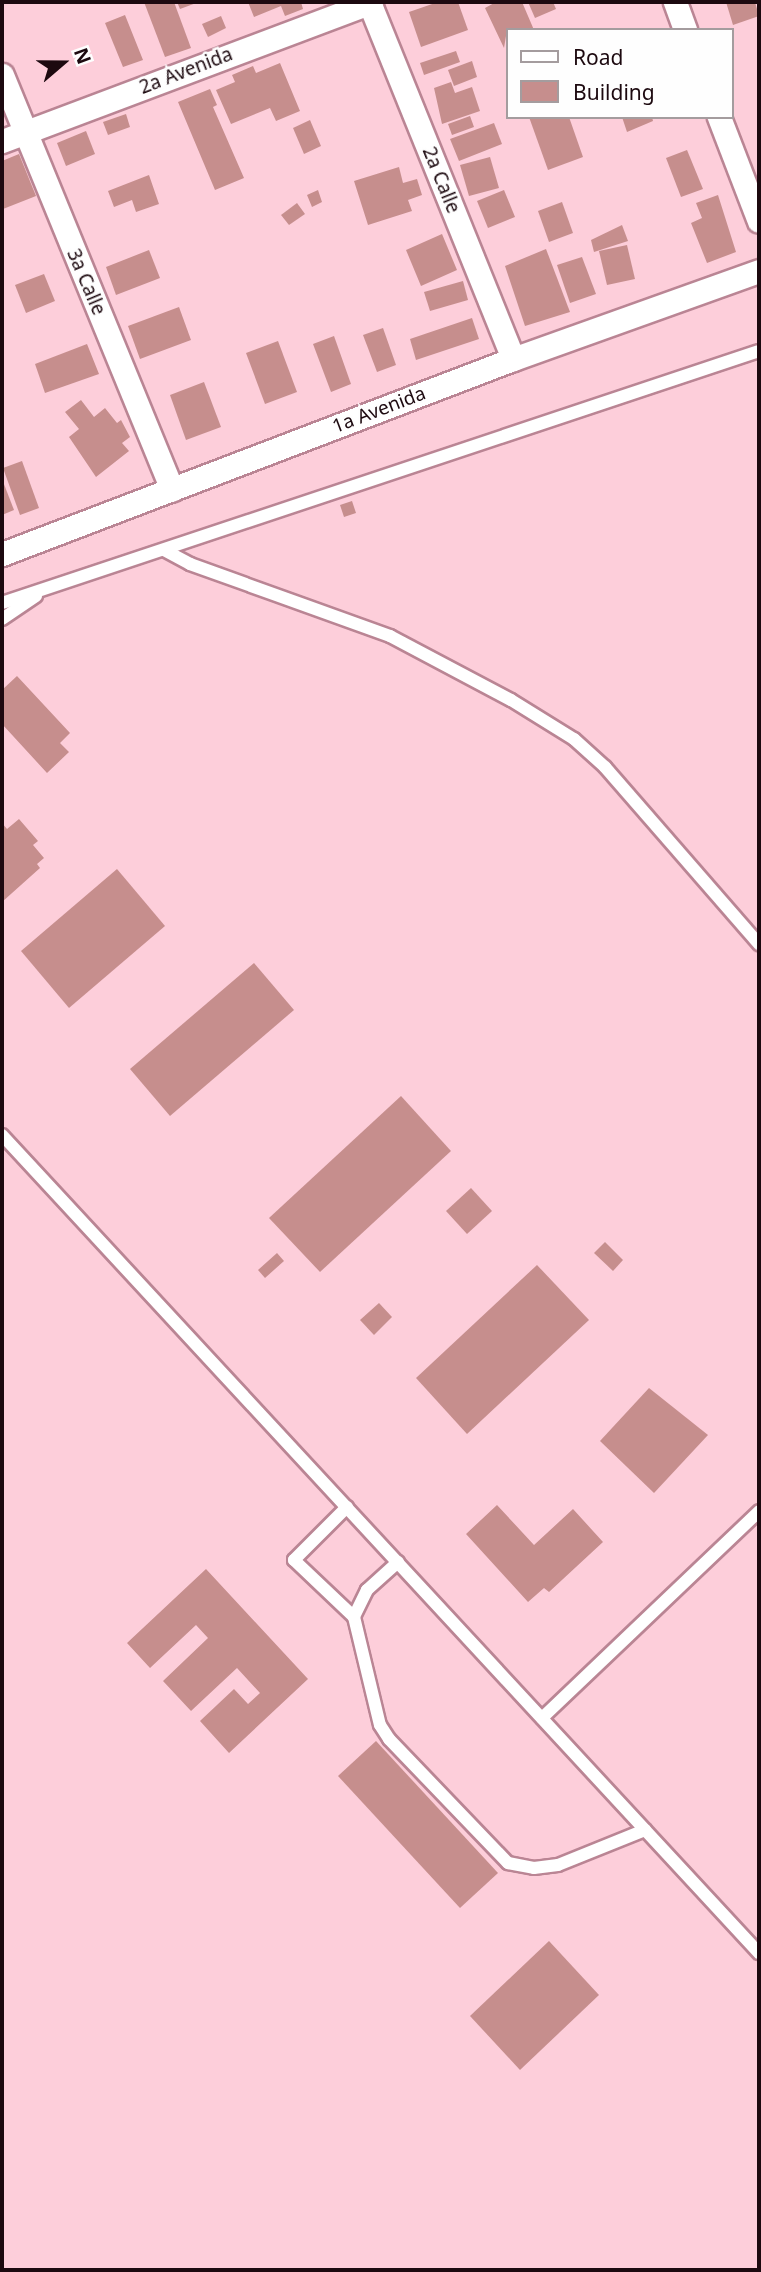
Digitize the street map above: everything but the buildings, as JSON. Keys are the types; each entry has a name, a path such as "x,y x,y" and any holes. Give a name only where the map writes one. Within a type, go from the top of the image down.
{"street":[{"name":"2a Avenida","path":"2,141 370,2"},
{"name":"2a Calle","path":"370,2 513,359"},
{"path":"675,2 684,28"},
{"name":"3a Calle","path":"2,75 172,489"},
{"path":"720,119 759,221"},
{"name":"1a Avenida","path":"2,554 513,359 759,271"}],"lane":[{"path":"2,603 759,351"},
{"path":"164,550 190,564 390,636 511,700 574,739 605,767 759,944"},
{"path":"2,619 54,584"},
{"path":"2,1135 759,1952"},
{"path":"347,1507 295,1559 354,1617 380,1725 389,1740 508,1863 534,1868 558,1865 645,1830"},
{"path":"542,1718 759,1511"},
{"path":"354,1617 367,1590 398,1562"}]}
